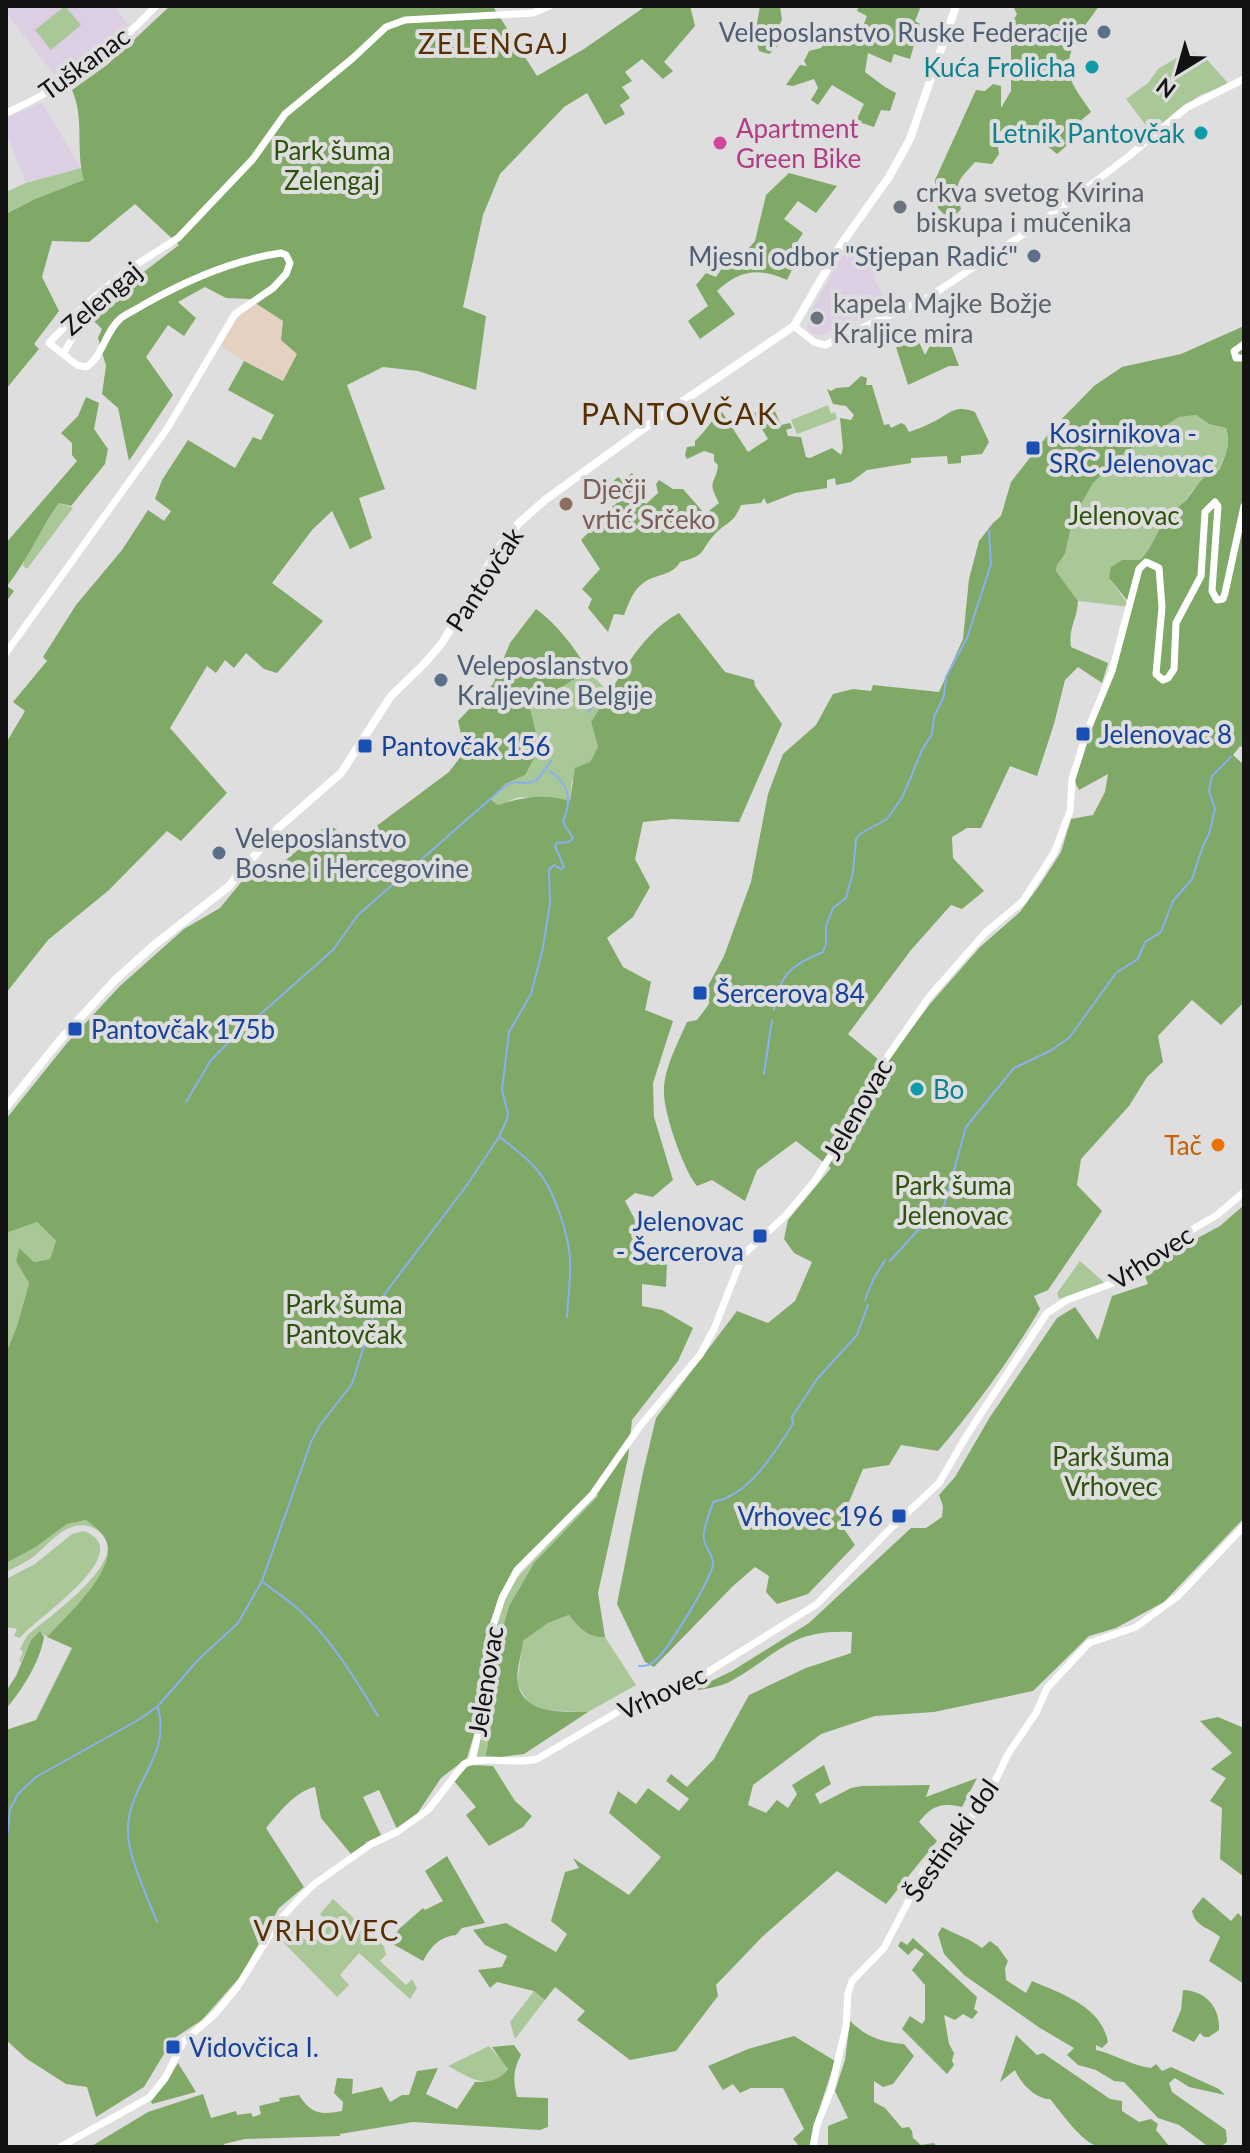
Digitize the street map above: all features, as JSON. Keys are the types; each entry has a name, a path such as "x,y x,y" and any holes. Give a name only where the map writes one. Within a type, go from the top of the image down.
{"main road":[{"name":"Pantovčak","path":"6,1107 60,1040 115,980 228,887 277,829 341,773 391,696 442,643 500,546 519,523 545,500 661,416 794,326 842,243 889,177 910,139 956,6"}],"street":[{"name":"Tuškanac","path":"6,113 52,91 69,79 156,6"},
{"name":"Zelengaj","path":"6,653 167,429 235,314 273,288 286,274 289,258 281,253 263,256 177,286 122,316 89,366 77,365 49,343 128,270 178,238 253,159 285,114 386,27 405,20 533,13 550,6"},
{"path":"794,326 814,342 825,345 929,297 1032,228 1129,156 1186,108 1244,79"},
{"path":"63,354 97,296"},
{"path":"1244,344 1234,351 1236,358 1244,358"},
{"name":"Jelenovac","path":"472,1761 481,1721 489,1638 495,1615 517,1570 592,1495 640,1426 700,1355 714,1329 743,1255 785,1216 814,1182 854,1119 881,1066 929,997 985,933 1012,913 1034,886 1064,831 1070,811 1072,779 1112,671 1121,627 1139,569 1146,562 1159,568 1162,582 1156,674 1163,680 1174,669 1176,623 1201,576 1205,512 1210,504 1215,502 1218,506 1212,591 1217,600 1223,599 1225,593 1244,506"},
{"name":"Vrhovec","path":"472,1761 520,1762 537,1759 645,1696 703,1675 817,1604 939,1483 1047,1313 1067,1300 1113,1283 1157,1250 1217,1215 1244,1192"},
{"name":"Šestinski dol","path":"813,2147 817,2125 831,2090 846,2026 852,1981 884,1948 924,1871 987,1798 1008,1754 1036,1713 1047,1688 1089,1643 1136,1627 1182,1593 1244,1526"},
{"path":"60,2147 150,2097 170,2069 184,2041 215,2014 238,1986 278,1922 295,1903 313,1885 371,1844 417,1819 439,1798 457,1770 472,1761"}],"shaded area":[{"path":"9,6 114,6 129,25 58,80 6,13"},
{"path":"42,103 81,168 26,183 6,132 6,118"},
{"path":"848,245 881,263 874,279 890,306 822,335 813,334 807,327 808,317"},
{"path":"256,304 283,321 297,354 284,381 220,345 240,315"}],"green space":[{"path":"65,6 81,25 51,50 35,30"},
{"name":"Park šuma Zelengaj","path":"170,6 500,6 494,8 537,76 584,49 646,6 690,6 695,26 664,62 673,71 663,79 642,59 625,72 632,81 622,87 630,98 620,105 625,114 605,125 587,93 564,107 500,174 483,215 463,307 486,316 476,390 418,371 383,367 347,385 385,489 359,498 372,538 350,549 332,511 312,530 272,583 323,621 277,673 264,669 246,653 234,668 225,660 216,673 207,666 170,728 227,793 181,841 167,831 109,890 48,940 6,993 6,743 25,711 13,702 47,661 43,657 76,605 122,550 148,510 164,521 171,511 155,499 162,480 188,440 235,468 253,437 261,440 274,415 228,390 244,361 283,381 297,354 281,340 283,321 249,299 226,298 205,287 178,302 196,318 184,336 168,325 146,357 173,395 129,461 118,408 102,394 106,366 98,338 102,329 93,320 116,293 179,245 135,204 89,242 52,241 42,277 59,311 34,344 39,349 6,389 6,214 84,180 78,112 72,90 107,65"},
{"path":"760,6 780,6 782,20 773,37 779,45 769,54 759,51 755,35"},
{"path":"859,6 921,6 915,21 920,24 910,59 894,54 891,63 868,53 865,72 896,93 890,111 881,110 874,127 856,121 864,104 832,85 818,105 811,100 818,88 814,79 793,86 786,85 800,65 807,66 804,61 809,51 821,48 832,33 857,42 867,16 857,11"},
{"path":"1013,6 1099,6 1072,48 1069,67 1074,86 1091,112 1071,129 1073,140 1057,154 1041,141 1006,127 996,135 999,154 992,164 975,162 961,179 958,193 961,209 950,221 938,208 935,180 976,90 985,91 993,84 1001,86 1001,108 1011,91 1011,46 1001,41 1017,14"},
{"path":"1188,51 1203,55 1227,82 1226,86 1200,95 1151,132 1126,99 1148,83 1158,69"},
{"path":"81,168 85,180 6,214 6,192 26,183"},
{"path":"789,173 837,186 816,213 798,201 784,219 803,233 790,253 797,259 787,280 758,272 741,275 725,284 717,291 735,314 700,339 688,321 708,306 696,285 706,273 716,277 725,264 720,261 723,255 742,256 755,241 766,195"},
{"name":"Park šuma Jelenovac","path":"1244,326 1244,748 1240,746 1233,755 1244,765 1244,1002 1221,1025 1192,1000 1158,1036 1163,1062 1147,1077 1129,1106 1081,1159 1077,1185 1102,1211 1048,1290 1034,1296 1040,1309 1029,1328 938,1451 901,1445 889,1465 863,1469 840,1523 855,1545 808,1594 777,1604 766,1592 769,1576 755,1567 654,1667 645,1662 617,1604 656,1418 737,1311 768,1323 795,1301 812,1262 794,1253 784,1239 788,1220 831,1168 796,1141 757,1170 745,1201 712,1180 697,1186 681,1156 665,1102 664,1084 672,1057 687,1022 697,1020 709,1004 708,986 724,956 751,882 768,794 783,754 816,725 833,694 853,689 871,691 873,685 939,692 963,639 969,579 979,541 1001,516 1011,482 1054,427 1094,386 1122,367 1181,354","holes":["1196,415 1209,424 1226,428 1227,449 1219,470 1203,478 1168,517 1140,560 1122,560 1111,567 1109,578 1131,605 1074,780 1079,790 1108,774 1105,792 1093,815 1071,819 1061,852 1020,912 980,947 930,1004 885,1065 848,1034 911,950 951,905 962,909 984,891 953,858 952,837 967,828 981,828 1010,766 1037,776 1065,680 1078,667 1102,683 1108,663 1071,647 1078,601 1056,571 1065,554 1073,518 1093,483 1123,454 1179,417"]},
{"path":"917,338 925,355 932,342 951,345 959,366 949,366 908,385 896,347"},
{"path":"861,376 867,378 866,385 872,385 884,425 889,424 891,428 901,423 909,432 962,409 975,412 989,442 982,454 961,456 961,463 948,464 947,456 911,458 911,463 867,470 851,482 836,485 835,478 827,480 827,488 795,493 767,504 764,498 761,503 741,505 733,519 715,534 699,555 642,584 632,596 624,615 614,614 608,632 588,608 592,599 582,589 600,569 581,540 589,532 583,522 588,518 599,533 604,530 600,511 609,514 610,508 616,504 615,489 611,483 618,477 622,480 632,473 631,490 636,491 646,504 658,493 656,484 659,480 673,489 683,489 705,514 719,503 712,486 718,465 714,454 704,451 687,459 685,455 687,447 695,446 695,441 718,415 722,412 748,452 768,439 752,412 762,413 765,421 770,421 769,407 774,409 781,425 790,423 792,428 786,430 788,436 801,437 806,457 832,448 841,455 840,418 851,420 854,415 846,406 833,404 827,389 849,387"},
{"path":"86,397 99,403 94,429 108,449 105,464 71,506 59,503 7,586 14,591 6,602 6,543 77,461 72,455 72,443 61,433 78,416"},
{"path":"828,405 837,419 797,434 791,420"},
{"name":"Jelenovac","path":"1196,415 1209,424 1226,428 1227,449 1218,470 1203,478 1168,517 1140,560 1122,560 1109,578 1130,607 1078,601 1056,571 1065,554 1073,518 1093,483 1123,454 1179,417"},
{"path":"59,503 73,508 27,569 23,566 25,556"},
{"name":"Park šuma Pantovčak","path":"536,609 565,637 588,670 530,708 537,753 525,775 505,784 490,799 498,805 534,797 570,801 575,768 590,762 598,747 591,722 640,647 651,634 679,613 725,672 754,680 782,724 739,822 672,819 643,822 635,859 650,887 633,917 607,938 623,967 651,982 645,1010 673,1021 653,1083 654,1117 673,1180 653,1197 635,1193 625,1201 647,1242 667,1262 666,1287 642,1284 642,1306 662,1310 693,1328 678,1361 632,1420 628,1458 598,1593 605,1637 589,1634 569,1615 548,1623 523,1641 517,1680 522,1695 537,1707 547,1710 588,1712 524,1754 485,1759 493,1716 497,1649 509,1606 534,1563 598,1496 597,1493 515,1570 492,1619 484,1645 479,1718 467,1758 441,1778 415,1817 397,1829 379,1790 363,1797 381,1835 368,1843 366,1841 351,1854 321,1818 315,1787 300,1793 288,1803 266,1828 304,1887 279,1908 240,1977 202,2020 173,2039 144,2087 96,2117 87,2087 66,2084 27,2059 6,2040 6,1730 36,1720 72,1648 47,1637 97,1580 108,1555 104,1536 86,1520 67,1524 36,1547 6,1563 6,1353 29,1283 16,1261 19,1248 34,1262 50,1259 56,1241 37,1222 6,1233 6,1119 67,1043 120,986 184,929 220,908 252,869 265,878 328,824 351,845 449,772 465,751 458,721 493,684 510,643"},
{"path":"588,670 610,694 591,722 598,747 590,762 572,781 570,801 520,797 498,805 490,799 505,784 525,775 536,733 530,708"},
{"name":"Park šuma Vrhovec","path":"1244,1205 1244,1518 1164,1602 1116,1628 1089,1636 1033,1691 934,1712 875,1716 821,1734 753,1785 748,1805 766,1813 777,1800 788,1808 797,1794 792,1785 824,1765 831,1784 815,1794 820,1804 851,1788 862,1786 930,1785 926,1797 977,1778 962,1807 938,1807 919,1822 937,1841 886,1904 837,1871 762,1937 716,1985 718,1996 676,2051 630,2060 577,2020 585,2011 555,1987 545,2000 534,1991 497,1982 490,1988 478,1970 502,1967 507,1956 485,1945 473,1930 506,1923 556,1952 567,1934 551,1921 565,1872 579,1868 573,1858 629,1895 661,1857 609,1813 618,1791 636,1804 648,1788 679,1811 689,1799 666,1781 671,1774 687,1787 714,1759 749,1695 806,1668 851,1653 852,1632 814,1634 799,1639 728,1682 691,1691 732,1671 809,1623 911,1528 926,1528 942,1517 943,1506 939,1495 955,1477 990,1417 1057,1318 1075,1307 1098,1340 1112,1296 1148,1284 1142,1268 1220,1226"},
{"path":"37,1222 56,1241 50,1259 34,1262 19,1249 16,1261 29,1282 6,1353 6,1233"},
{"path":"1080,1261 1106,1284 1059,1299 1057,1293"},
{"path":"597,1493 598,1496 534,1563 509,1606 497,1649 493,1716 485,1759 476,1756 486,1711 486,1672 495,1623 513,1582"},
{"path":"86,1520 105,1538 91,1527 82,1525 67,1529 30,1559 6,1572 6,1563 36,1547 67,1524"},
{"path":"84,1531 98,1541 100,1554 92,1569 20,1638 14,1636 17,1629 6,1627 6,1579 35,1564 72,1534"},
{"path":"105,1538 108,1555 97,1581 47,1637 40,1632 31,1640 19,1661 23,1652 20,1649 27,1636 69,1601 100,1568 107,1552"},
{"path":"570,1615 589,1634 605,1637 636,1685 588,1712 541,1710 529,1704 517,1684 523,1641 548,1623"},
{"path":"40,1631 44,1637 34,1666 6,1709 6,1691 31,1640"},
{"path":"1218,1717 1244,1728 1243,1876 1220,1859 1222,1808 1210,1801 1226,1778 1211,1769 1232,1753 1200,1721"},
{"path":"469,1765 493,1766 515,1801 532,1816 523,1827 489,1846 466,1815 476,1807 454,1781"},
{"path":"447,1856 485,1923 462,1928 456,1935 440,1940 423,1961 391,1943 399,1929 423,1908 425,1910 443,1901 425,1871"},
{"path":"1203,1897 1231,1921 1238,1913 1244,1919 1244,1984 1209,1961 1220,1937 1199,1924 1194,1916 1192,1911"},
{"path":"333,1899 384,1946 386,1955 380,1961 406,1985 412,1979 417,1988 410,1999 359,1953 340,1975 349,1985 337,1997 283,1942 291,1932 287,1922 311,1945 330,1924 320,1914"},
{"path":"942,1927 982,1948 990,1941 998,1947 1008,1961 1006,1980 1026,1993 1032,1981 1089,2010 1104,2030 1108,2042 1102,2048 1096,2045 1096,2050 1144,2067 1151,2068 1156,2064 1162,2071 1171,2067 1219,2089 1225,2095 1189,2087 1175,2078 1169,2083 1172,2092 1226,2130 1227,2142 1220,2147 1209,2147 1179,2125 1158,2118 1124,2082 1114,2081 1096,2070 1078,2065 1067,2055 1074,2048 964,1975 944,1954 938,1934"},
{"path":"913,1938 977,1997 974,2009 978,2012 972,2019 963,2014 955,2020 944,2015 949,2044 954,2053 954,2065 947,2074 902,2029 910,2016 922,2024 925,2020 925,1985 912,1970 924,1954 915,1948 908,1955 898,1946 901,1941 907,1945"},
{"path":"1183,1990 1198,1993 1210,2002 1217,2014 1219,2030 1209,2037 1200,2033 1194,2042 1172,2031 1181,2010"},
{"path":"534,1991 545,2000 515,2039 510,2022"},
{"path":"850,2021 874,2038 904,2044 914,2056 893,2084 883,2087 874,2081 874,2102 885,2108 902,2128 909,2127 913,2138 921,2145 934,2143 937,2147 828,2147 828,2126 848,2118 835,2091 845,2060"},
{"path":"1016,2035 1037,2055 1043,2053 1110,2099 1122,2101 1122,2111 1139,2122 1151,2119 1158,2124 1156,2130 1170,2147 1099,2147 1079,2133 1050,2099 1029,2089 1015,2070 1000,2082"},
{"path":"794,2036 835,2061 814,2125 811,2147 800,2147 793,2139 804,2129 783,2088 751,2088 740,2093 733,2084 723,2090 708,2066 748,2049"},
{"path":"514,2045 521,2055 514,2075 517,2097 548,2098 548,2127 540,2130 413,2122 340,2136 245,2139 224,2144 225,2147 90,2147 148,2112 203,2094 211,2118 236,2111 237,2115 251,2113 253,2117 261,2114 259,2106 280,2101 279,2098 299,2095 317,2112 342,2111 343,2102 334,2093 337,2078 353,2079 352,2094 382,2087 390,2102 402,2095 409,2095 417,2071 438,2068 426,2094 457,2109 475,2082 493,2080 508,2069 492,2047"},
{"path":"489,2046 508,2067 496,2080 481,2081 448,2066"},
{"path":"178,2063 196,2092 152,2104 151,2100"}],"waterway":[{"path":"774,1010 779,988 788,973 823,952 826,926 833,908 846,898 853,872 856,839 887,819 903,796 932,734 934,717 944,696 946,677 967,638 991,564 989,531"},
{"name":"Jelenovac","path":"588,712 598,700"},
{"path":"890,1261 918,1230 942,1213 966,1127 1014,1068 1069,1038 1116,973 1138,959 1145,942 1161,932 1173,901 1192,879 1209,834 1215,809 1209,791 1212,776 1231,757"},
{"path":"186,1102 211,1060 333,950 358,915 505,786 535,781 551,761"},
{"path":"6,1847 10,1809 18,1794 36,1777 158,1706 198,1660 238,1623 262,1581 311,1442 320,1425 352,1384 374,1314 386,1292 467,1185 499,1137 508,1114 502,1090 509,1032 531,994 543,948 550,903 549,870 554,865 561,869 564,867 555,846 573,838 563,822 568,807 565,787 550,771"},
{"path":"764,1074 772,1020"},
{"path":"500,1137 538,1171 560,1213 570,1260 567,1317"},
{"path":"865,1300 885,1260"},
{"path":"639,1666 651,1664 662,1653 706,1583 713,1563 704,1535 713,1502 738,1491 769,1460 817,1379 857,1335 868,1305"},
{"path":"263,1582 298,1609 321,1633 378,1716"},
{"path":"157,1922 130,1849 128,1826 136,1795 159,1740 161,1725 158,1708"}],"place":[{"name":"Veleposlanstvo Ruske Federacije","path":"1104,32"},
{"name":"Kuća Frolicha","path":"1092,67"},
{"name":"Letnik Pantovčak","path":"1201,133"},
{"name":"Apartment Green Bike","path":"720,143"},
{"name":"crkva svetog Kvirina biskupa i mučenika","path":"900,207"},
{"name":"Mjesni odbor \"Stjepan Radić\"","path":"1034,256"},
{"name":"kapela Majke Božje Kraljice mira","path":"817,318"},
{"name":"Kosirnikova - SRC Jelenovac","path":"1033,448"},
{"name":"Dječji vrtić Srčeko","path":"566,504"},
{"name":"Veleposlanstvo Kraljevine Belgije","path":"441,680"},
{"name":"Jelenovac 8","path":"1083,734"},
{"name":"Pantovčak 156","path":"365,746"},
{"name":"Veleposlanstvo Bosne i Hercegovine","path":"219,853"},
{"name":"Šercerova 84","path":"700,993"},
{"name":"Pantovčak 175b","path":"75,1029"},
{"name":"Bo","path":"917,1089"},
{"name":"Tač","path":"1218,1145"},
{"name":"Jelenovac - Šercerova","path":"760,1236"},
{"name":"Vrhovec 196","path":"899,1516"},
{"name":"Vidovčica I.","path":"173,2047"}],"district":[{"name":"ZELENGAJ","path":"494,43"},
{"name":"PANTOVČAK","path":"680,413"},
{"name":"VRHOVEC","path":"327,1930"}]}
